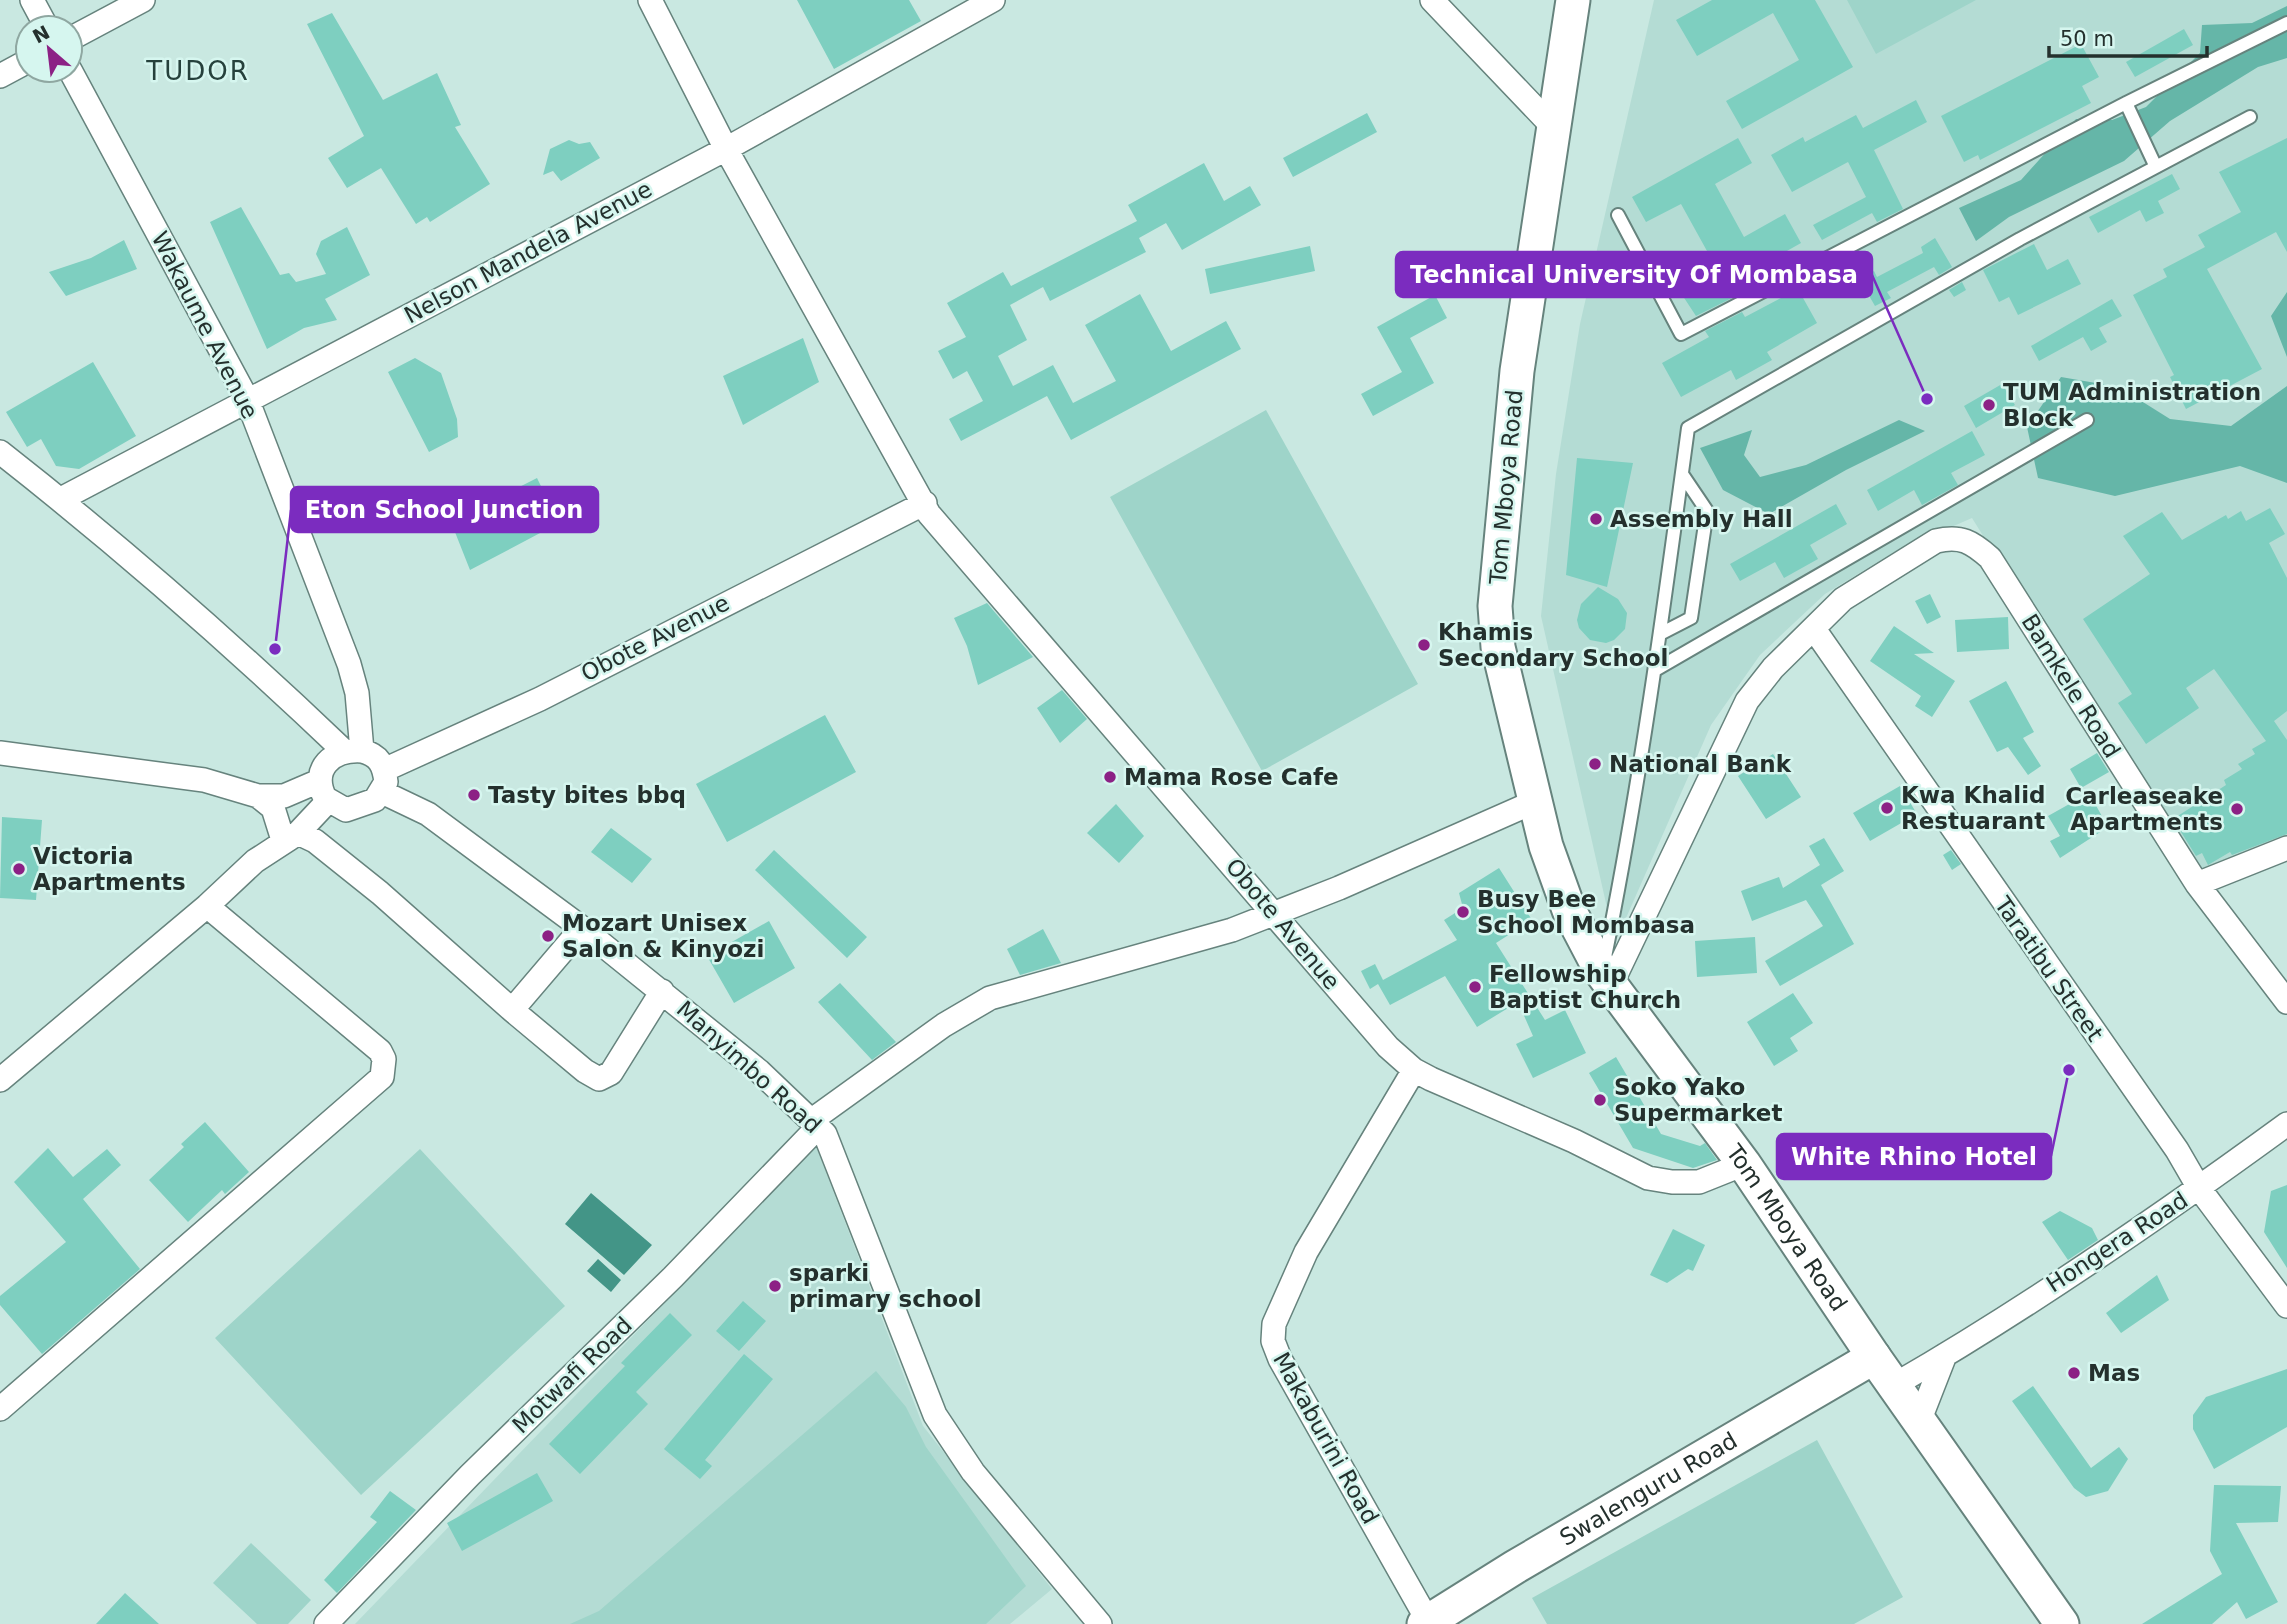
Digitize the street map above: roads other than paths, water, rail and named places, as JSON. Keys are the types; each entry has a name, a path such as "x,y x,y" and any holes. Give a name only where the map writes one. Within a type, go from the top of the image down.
{"main road":[{"name":"Tom Mboya Road","path":"1573,0 1517,370 1495,606 1498,647 1534,802 1569,911 1606,979 1744,1164 1874,1357 1896,1384 2058,1619"},
{"name":"Swalenguru Road","path":"1426,1622 1827,1382 1874,1357"}],"street":[{"path":"84,32 143,0"},
{"name":"Obote Avenue","path":"650,0 726,149 929,514 1388,1047 1414,1070 1648,1178 1672,1182 1699,1182 1744,1164"},
{"name":"Nelson Mandela Avenue","path":"61,499 726,149 993,0"},
{"path":"1433,0 1554,128"},
{"name":"Wakaume Avenue","path":"78,84 247,399 349,664 357,693 353,751"},
{"path":"0,452 61,499 353,751"},
{"name":"Obote Avenue","path":"383,781 925,503"},
{"name":"Bamkele Road","path":"1814,629 1843,599 1936,541 1954,537 1971,542 1990,558 2197,884 2287,1002"},
{"path":"1606,979 1747,701 1773,668 1814,629"},
{"name":"Taratibu Street","path":"1814,629 2177,1150 2199,1188 2287,1306"},
{"path":"0,753 204,780 258,796 324,791 346,810 366,806 383,781 372,753 353,751 327,760 324,791 291,837 255,861 207,906 0,1080"},
{"name":"Manyimbo Road","path":"383,781 663,991 816,1124 832,1146 935,1415 973,1472 1100,1624"},
{"path":"258,796 273,808 291,837 315,841 380,893 512,1010 585,1071 599,1079 611,1073 663,991"},
{"name":"Motwafi Road","path":"326,1624 488,1457 673,1277 816,1124 944,1025 990,999 1232,930 1276,914 1534,802"},
{"path":"2197,884 2287,848"},
{"path":"0,1409 382,1077 384,1059 380,1051 207,906"},
{"path":"512,1010 582,928"},
{"name":"Makaburini Road","path":"1414,1070 1306,1252 1274,1324 1273,1341 1280,1359 1426,1622"},
{"name":"Hongera Road","path":"1896,1384 1945,1355 2199,1188 2287,1124"},
{"path":"1920,1419 1945,1355"}],"lane":[{"path":"1618,215 1681,334 2126,103 2287,23"},
{"path":"2126,103 2155,165"},
{"path":"1606,979 1656,670 1688,428 2155,165 2250,117"},
{"path":"1656,670 2087,420"},
{"path":"1660,634 1691,618 1707,511 1682,474"}],"place":[{"name":"Technical University Of Mombasa","path":"1927,399"},
{"name":"TUM Administration Block","path":"1989,405"},
{"name":"Assembly Hall","path":"1596,519"},
{"name":"Khamis Secondary School","path":"1424,645"},
{"name":"Eton School Junction","path":"275,649"},
{"name":"National Bank","path":"1595,764"},
{"name":"Mama Rose Cafe","path":"1110,777"},
{"name":"Tasty bites bbq","path":"474,795"},
{"name":"Kwa Khalid Restuarant","path":"1887,808"},
{"name":"Carleaseake Apartments","path":"2237,809"},
{"name":"Victoria Apartments","path":"19,869"},
{"name":"Busy Bee School Mombasa","path":"1463,912"},
{"name":"Mozart Unisex Salon & Kinyozi","path":"548,936"},
{"name":"Fellowship Baptist Church","path":"1475,987"},
{"name":"White Rhino Hotel","path":"2069,1070"},
{"name":"Soko Yako Supermarket","path":"1600,1100"},
{"name":"sparki primary school","path":"775,1286"},
{"name":"Mas","path":"2074,1373"}],"district":[{"name":"TUDOR","path":"198,71"}]}
